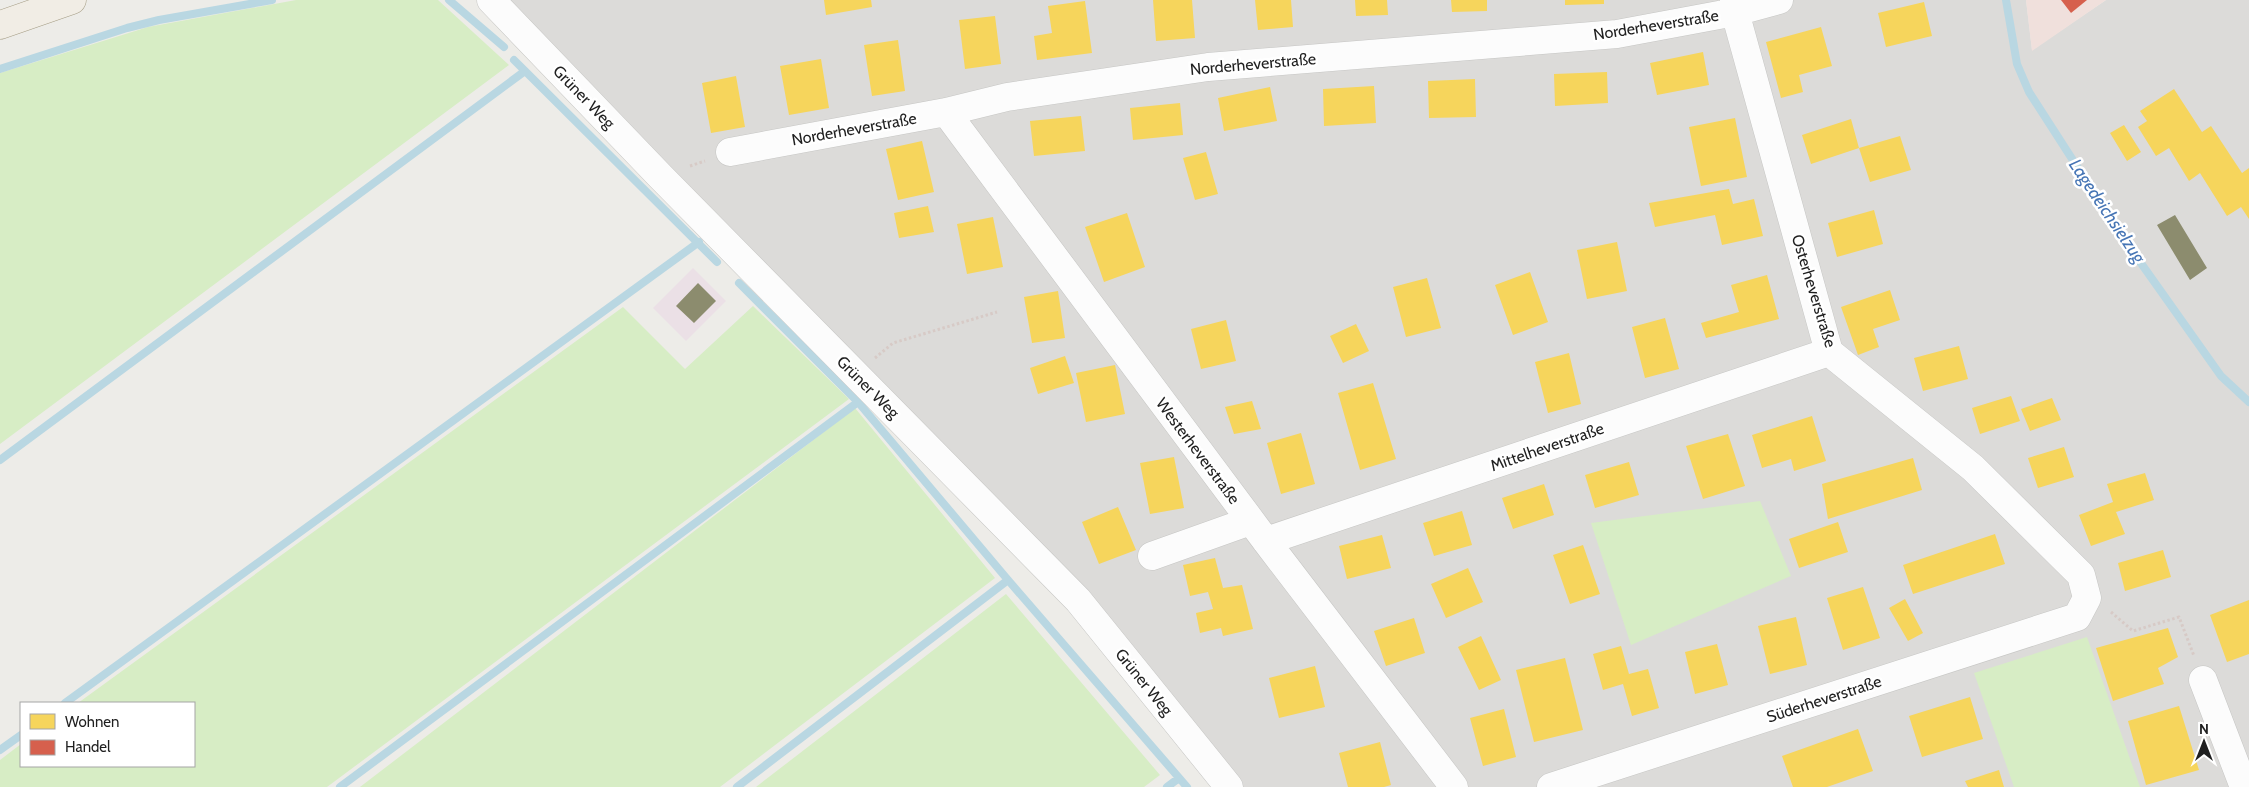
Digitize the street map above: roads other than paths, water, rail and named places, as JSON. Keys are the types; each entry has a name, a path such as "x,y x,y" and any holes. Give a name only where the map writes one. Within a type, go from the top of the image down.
{"main road":[{"path":"0,25 72,0"}],"street":[{"name":"Grüner Weg","path":"490,0 661,177 1078,600 1229,787"},
{"name":"Norderheverstraße","path":"730,152 946,112 1006,97 1208,67 1617,34 1735,6 1779,0"},
{"name":"Osterheverstraße","path":"1735,6 1829,352 1973,468 2081,575 2087,598"},
{"name":"Westerheverstraße","path":"946,112 1258,531 1454,787"},
{"name":"Mittelheverstraße","path":"1152,556 1258,531 1829,352"},
{"name":"Süderheverstraße","path":"1551,787 2077,617 2087,598"},
{"path":"2203,680 2244,787"}],"waterway":[{"path":"0,69 127,28 159,20 272,0"},
{"path":"449,0 504,47"},
{"name":"Lagedeichsielzug","path":"2006,0 2017,64 2029,92 2121,235 2221,376 2249,402"},
{"path":"514,60 717,262"},
{"path":"0,460 525,71"},
{"path":"66,702 699,242"},
{"path":"739,283 858,402 1008,580 1187,787"},
{"path":"340,787 858,402"},
{"path":"737,787 1008,580"},
{"path":"0,750 20,736"},
{"path":"1167,787 1179,778"}]}
